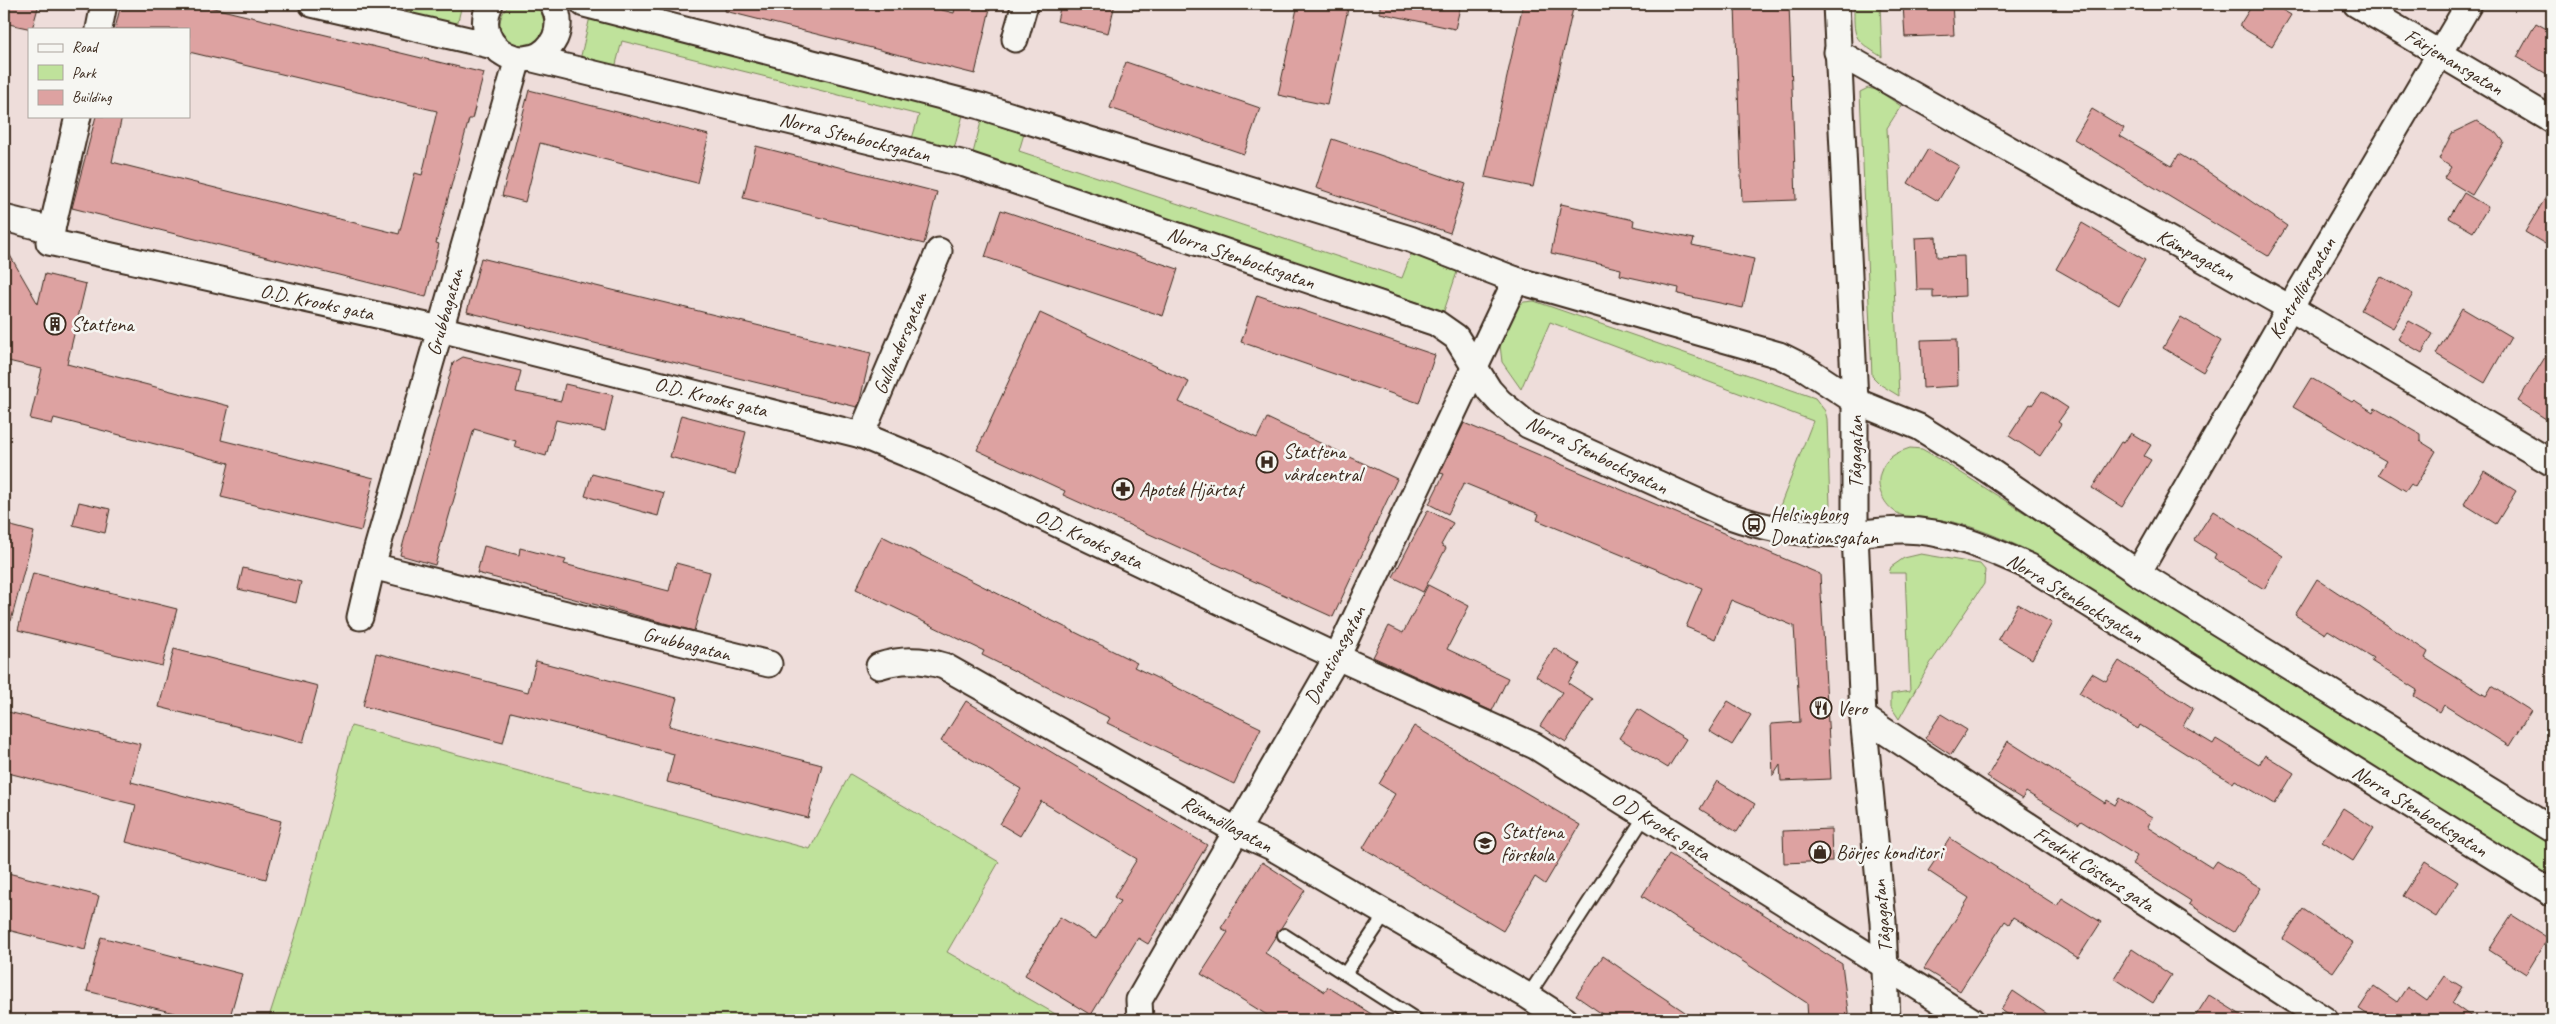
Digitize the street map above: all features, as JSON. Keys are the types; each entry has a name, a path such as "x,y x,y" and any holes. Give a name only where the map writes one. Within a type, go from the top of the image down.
{"street":[{"path":"99,28 104,4"},
{"name":"Norra Stenbocksgatan","path":"312,4 494,46 504,54 965,164 1436,324 1456,336 1489,390 1500,402 1528,425 1726,515 1754,525 1793,533 1855,533 1904,530 1934,534 1988,549 2030,567 2552,893"},
{"path":"490,4 485,24 488,36 494,46"},
{"path":"523,58 541,53 554,40 558,21 553,4"},
{"path":"584,4 980,106 1410,239 1516,280 1779,355 1805,368 1855,400 1919,427 1988,470 2138,574 2552,829"},
{"path":"1015,39 1025,4"},
{"name":"Tågagatan","path":"1836,4 1855,400 1855,533 1863,717 1886,966 1887,1020"},
{"name":"Färjemansgatan","path":"2356,4 2552,120"},
{"name":"Kontrollörsgatan","path":"2138,574 2290,308 2468,4"},
{"name":"Kämpagatan","path":"1837,52 2290,308 2552,463"},
{"name":"Grubbagatan","path":"360,617 372,566 440,329 523,58"},
{"path":"51,236 78,118"},
{"name":"O.D. Krooks gata","path":"4,218 51,236 440,329 861,435 938,468 1337,657"},
{"name":"Gullandersgatan","path":"861,435 939,251"},
{"name":"Donationsgatan","path":"1140,1020 1139,1000 1238,832 1337,657 1516,280"},
{"name":"Grubbagatan","path":"372,566 769,664"},
{"name":"O D Krooks gata","path":"1337,657 1535,746 1971,1020"},
{"name":"Röamöllagatan","path":"878,666 893,662 928,661 944,666 1238,832 1270,846 1528,996 1565,1020"},
{"name":"Fredrik Cösters gata","path":"1863,717 2325,1020"}],"lane":[{"path":"1528,996 1645,816"},
{"path":"1345,974 1386,913"},
{"path":"1284,935 1417,1020"}],"green space":[{"path":"518,2 526,2 538,8 544,24 538,40 526,46 518,46 506,40 500,28 500,20 506,8"},
{"path":"409,4 462,4 456,30 405,17"},
{"path":"1854,4 1880,4 1882,57 1860,41 1857,36 1854,24"},
{"path":"590,17 964,111 953,153 911,142 919,115 622,41 615,68 580,60"},
{"path":"1868,88 1877,90 1901,106 1887,128 1899,396 1881,385 1872,376 1860,92"},
{"path":"983,114 1026,127 1019,151 1402,278 1412,252 1459,266 1444,311 1018,169 972,157"},
{"path":"1534,301 1815,398 1825,411 1827,419 1830,506 1825,511 1789,512 1780,506 1813,421 1550,322 1521,389 1502,362 1500,345 1516,307 1524,302"},
{"path":"1910,448 1922,449 1936,457 2552,845 2552,878 2029,551 1965,525 1943,520 1911,518 1894,511 1881,494 1880,474 1882,468 1891,457"},
{"path":"1921,554 1980,564 1985,570 1984,584 1930,664 1899,719 1891,707 1891,694 1910,691 1905,573 1889,573 1891,567 1904,558"},
{"path":"351,726 810,849 850,774 999,862 947,952 1066,1020 268,1020 301,917"}],"building":[{"path":"4,4 39,4 32,28 4,23"},
{"path":"121,4 197,4 484,73 472,119 469,119 436,243 439,244 426,297 72,208 95,118 122,118 112,162 399,234 415,173 422,175 437,111 190,52 190,28 115,28"},
{"path":"726,4 918,4 954,13 956,4 991,4 975,74 725,11"},
{"path":"1061,4 1115,4 1108,33 1057,21"},
{"path":"1298,4 1349,4 1327,105 1278,95"},
{"path":"1380,4 1461,4 1455,29 1380,13"},
{"path":"1523,4 1574,4 1533,187 1485,177"},
{"path":"1789,4 1796,200 1742,202 1735,6"},
{"path":"1903,4 1952,4 1954,35 1905,37"},
{"path":"2253,4 2272,4 2291,15 2272,46 2239,26"},
{"path":"2536,23 2552,32 2552,77 2517,57"},
{"path":"1126,62 1260,108 1244,154 1110,108"},
{"path":"529,90 709,135 697,183 540,143 525,202 502,196"},
{"path":"2092,109 2124,128 2120,136 2172,166 2179,154 2287,226 2268,256 2074,139"},
{"path":"2477,121 2497,133 2504,142 2472,195 2444,178 2451,167 2439,159 2452,133"},
{"path":"1332,139 1466,184 1450,233 1316,188"},
{"path":"756,146 937,192 924,244 743,198"},
{"path":"1928,149 1959,166 1938,201 1908,183"},
{"path":"2552,187 2552,248 2525,232"},
{"path":"2464,193 2488,207 2473,232 2449,218"},
{"path":"1561,204 1634,220 1633,226 1694,239 1692,245 1754,259 1743,308 1678,294 1679,288 1620,275 1621,269 1551,253"},
{"path":"1001,210 1178,269 1163,316 985,257"},
{"path":"2082,223 2145,260 2119,305 2056,269"},
{"path":"1936,237 1937,257 1964,256 1965,296 1933,298 1933,290 1917,290 1915,238"},
{"path":"4,245 38,304 45,274 86,284 67,364 229,406 221,440 374,478 361,531 221,497 229,463 54,418 52,424 30,419 42,369 4,360"},
{"path":"481,258 871,353 859,404 857,407 467,312"},
{"path":"2380,276 2413,294 2393,328 2361,310"},
{"path":"1257,295 1435,355 1419,403 1241,342"},
{"path":"2462,308 2511,337 2485,383 2436,354"},
{"name":"Stattena vårdcentral","path":"1040,313 1189,382 1179,402 1257,438 1267,418 1397,479 1333,617 1063,495 1065,491 977,450"},
{"path":"2181,317 2221,341 2203,372 2163,348"},
{"path":"2409,321 2433,334 2422,353 2398,339"},
{"path":"1957,339 1958,386 1923,388 1921,340"},
{"path":"2552,346 2552,423 2518,401"},
{"path":"463,357 521,371 516,392 561,401 565,384 613,395 605,431 556,420 546,456 514,447 516,441 474,429 435,565 400,555 453,363"},
{"path":"2311,378 2352,402 2354,400 2373,412 2375,408 2420,434 2420,441 2436,451 2415,487 2411,484 2406,491 2378,474 2386,461 2293,407"},
{"path":"2042,391 2068,408 2058,422 2061,424 2040,456 2009,436 2030,404 2032,405"},
{"path":"681,415 746,432 735,475 670,457"},
{"path":"1464,423 1820,574 1831,779 1781,781 1780,765 1773,776 1771,724 1800,722 1794,626 1731,600 1715,639 1686,627 1702,588 1537,520 1539,514 1464,483 1448,514 1429,504 1444,474 1440,473"},
{"path":"2131,433 2151,445 2144,456 2151,460 2122,507 2092,488 2121,442 2124,443"},
{"path":"2484,471 2516,491 2496,524 2464,504"},
{"path":"592,474 664,493 658,516 585,496"},
{"path":"79,502 110,509 105,533 73,525"},
{"path":"1428,510 1453,523 1441,545 1446,548 1423,592 1393,577"},
{"path":"2213,511 2283,556 2264,589 2214,558 2216,554 2194,540"},
{"path":"4,524 34,532 11,621 4,620"},
{"path":"882,536 1137,663 1134,667 1261,728 1234,784 1107,723 1110,718 982,655 984,651 856,589"},
{"path":"484,546 519,555 520,548 566,560 564,564 669,591 676,563 710,572 694,631 477,573"},
{"path":"243,568 301,582 296,603 238,589"},
{"path":"33,573 177,609 162,666 18,630"},
{"path":"2317,579 2428,652 2425,658 2486,696 2492,686 2531,711 2509,746 2444,705 2440,712 2414,696 2417,690 2371,661 2373,658 2328,630 2325,634 2295,615"},
{"path":"1428,585 1469,606 1447,649 1508,678 1492,711 1373,657 1389,626 1403,633"},
{"path":"2018,604 2052,623 2032,659 1998,639"},
{"path":"1554,648 1580,664 1568,683 1593,699 1566,742 1540,726 1562,692 1536,676"},
{"path":"174,649 318,686 303,743 159,707"},
{"path":"376,653 528,692 536,661 677,698 669,726 822,765 808,818 667,782 674,754 511,712 503,743 363,706"},
{"path":"2119,661 2193,708 2183,726 2213,744 2216,739 2259,765 2265,755 2294,773 2275,804 2235,780 2233,783 2140,725 2138,729 2079,693 2092,673 2106,681"},
{"path":"966,701 1207,845 1148,944 1138,938 1091,1015 1025,975 1060,917 1096,939 1120,901 1114,897 1137,859 1041,801 1020,836 1000,824 1021,789 941,741"},
{"path":"1728,701 1751,715 1732,745 1709,731"},
{"path":"1638,709 1686,739 1668,768 1619,738"},
{"path":"4,711 140,744 131,782 281,821 266,879 126,842 136,805 4,772"},
{"path":"1941,714 1967,730 1951,755 1925,738"},
{"path":"1414,726 1580,825 1545,884 1535,877 1503,931 1363,848 1395,794 1379,784"},
{"path":"2008,741 2105,803 2107,800 2115,805 2119,798 2152,818 2147,827 2212,868 2217,861 2261,888 2234,932 2189,904 2191,901 2132,864 2137,856 2081,821 2079,824 2026,792 2022,799 1987,777"},
{"path":"1717,781 1755,804 1737,832 1700,809"},
{"path":"2343,808 2374,828 2353,861 2322,841"},
{"path":"1831,829 1832,861 1784,863 1783,831"},
{"path":"1950,838 2057,906 2062,898 2101,922 2078,958 2013,917 2009,924 2005,921 1960,991 1924,969 1969,898 1928,871"},
{"path":"1669,854 1842,964 1849,1020 1808,1020 1807,1003 1642,896"},
{"path":"2425,861 2458,882 2436,917 2403,896"},
{"path":"1262,862 1305,890 1265,953 1325,992 1328,987 1381,1020 1275,1020 1201,974 1228,932 1221,928"},
{"path":"4,872 99,896 85,950 4,929"},
{"path":"2303,909 2353,943 2333,972 2283,939"},
{"path":"2512,915 2548,938 2526,974 2489,950"},
{"path":"101,937 242,974 229,1020 202,1020 87,991"},
{"path":"2132,949 2171,975 2153,1003 2114,978"},
{"path":"1603,956 1697,1020 1611,1020 1576,996"},
{"path":"2444,976 2462,987 2452,1003 2476,1020 2376,1020 2359,1009 2374,986 2397,1002 2407,987 2427,1001"},
{"path":"2013,991 2056,1020 2017,1020 2001,1010"},
{"path":"2209,995 2249,1020 2193,1020"}],"place":[{"name":"Stattena","path":"55,324"},
{"name":"Stattena vårdcentral","path":"1267,462"},
{"name":"Apotek Hjärtat","path":"1123,489"},
{"name":"Helsingborg Donationsgatan","path":"1754,525"},
{"name":"Vero","path":"1821,708"},
{"name":"Stattena förskola","path":"1485,843"},
{"name":"Börjes konditori","path":"1820,852"}]}
